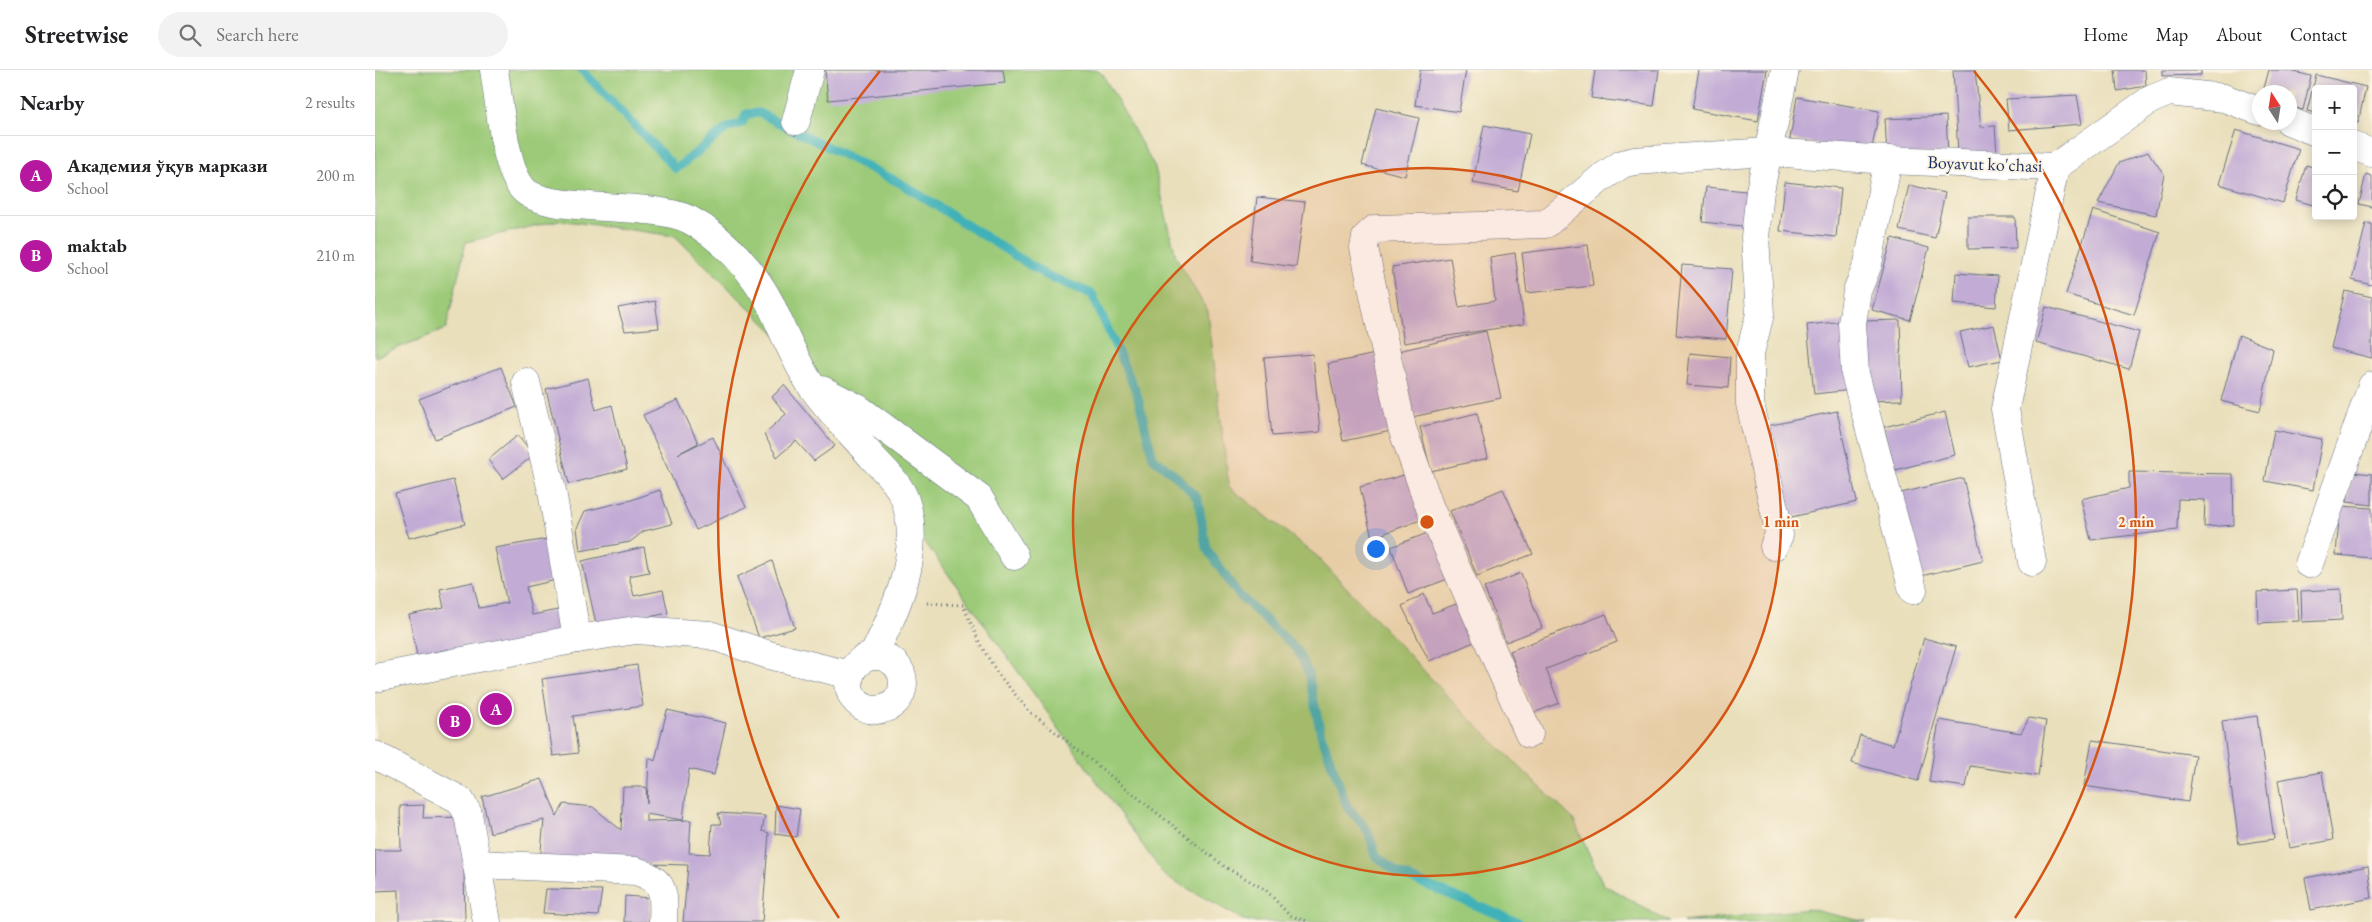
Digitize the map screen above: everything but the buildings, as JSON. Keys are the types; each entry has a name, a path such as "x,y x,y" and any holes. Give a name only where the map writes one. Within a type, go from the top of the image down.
{"street":[{"path":"494,70 507,150 513,171 523,189 540,200 656,210 688,219 717,236 743,264 770,303 810,383 890,475 905,499 912,541 899,604 873,656"},
{"path":"796,121 810,70"},
{"path":"1775,546 1779,535 1777,521 1751,404 1750,353 1760,314 1755,237 1759,191 1785,70"},
{"name":"Boyavut ko'chasi","path":"1529,734 1430,508 1401,428 1364,248 1366,237 1375,229 1546,224 1601,178 1622,164 1634,161 1768,152 1888,160 2055,167 2150,100 2169,92 2224,98 2252,108"},
{"path":"2297,124 2312,130"},
{"path":"2357,147 2372,153"},
{"path":"1888,160 1868,264 1857,291 1852,324 1855,374 1913,590"},
{"path":"2033,562 2005,409 2055,167"},
{"path":"526,382 552,491 577,639"},
{"path":"810,383 859,409 979,498 1014,556"},
{"path":"2309,564 2372,386"},
{"path":"375,678 577,639 635,630 710,635 769,655 850,675"},
{"path":"873,656 884,657 893,662 900,671 903,681 902,692 896,701 888,707 877,710 867,709 858,704 851,696 848,685 850,675 855,666 863,659 873,656"},
{"path":"375,755 460,800 468,814 487,922"},
{"path":"477,864 636,871 653,877 664,895 663,922"}],"path":[{"path":"917,603 963,605 980,644 998,674 1029,711 1225,867 1266,890 1289,915 1309,922"}],"green space":[{"path":"375,70 1097,70 1103,75 1155,168 1176,257 1208,312 1229,487 1318,557 1454,703 1573,819 1603,884 1668,922 1247,922 1164,875 775,333 675,236 559,220 466,242 446,329 375,357"},
{"path":"1809,909 1866,922 1683,922"}],"waterway":[{"path":"582,70 676,169 727,128 742,123 746,114 759,113 902,184 1044,274 1092,294 1137,394 1153,458 1177,477 1198,499 1206,548 1238,594 1296,649 1308,673 1321,734 1347,806 1368,831 1376,856 1397,873 1517,922"}],"place":[{"name":"Академия ўқув маркази","path":"496,709"},
{"name":"maktab","path":"455,721"}]}
